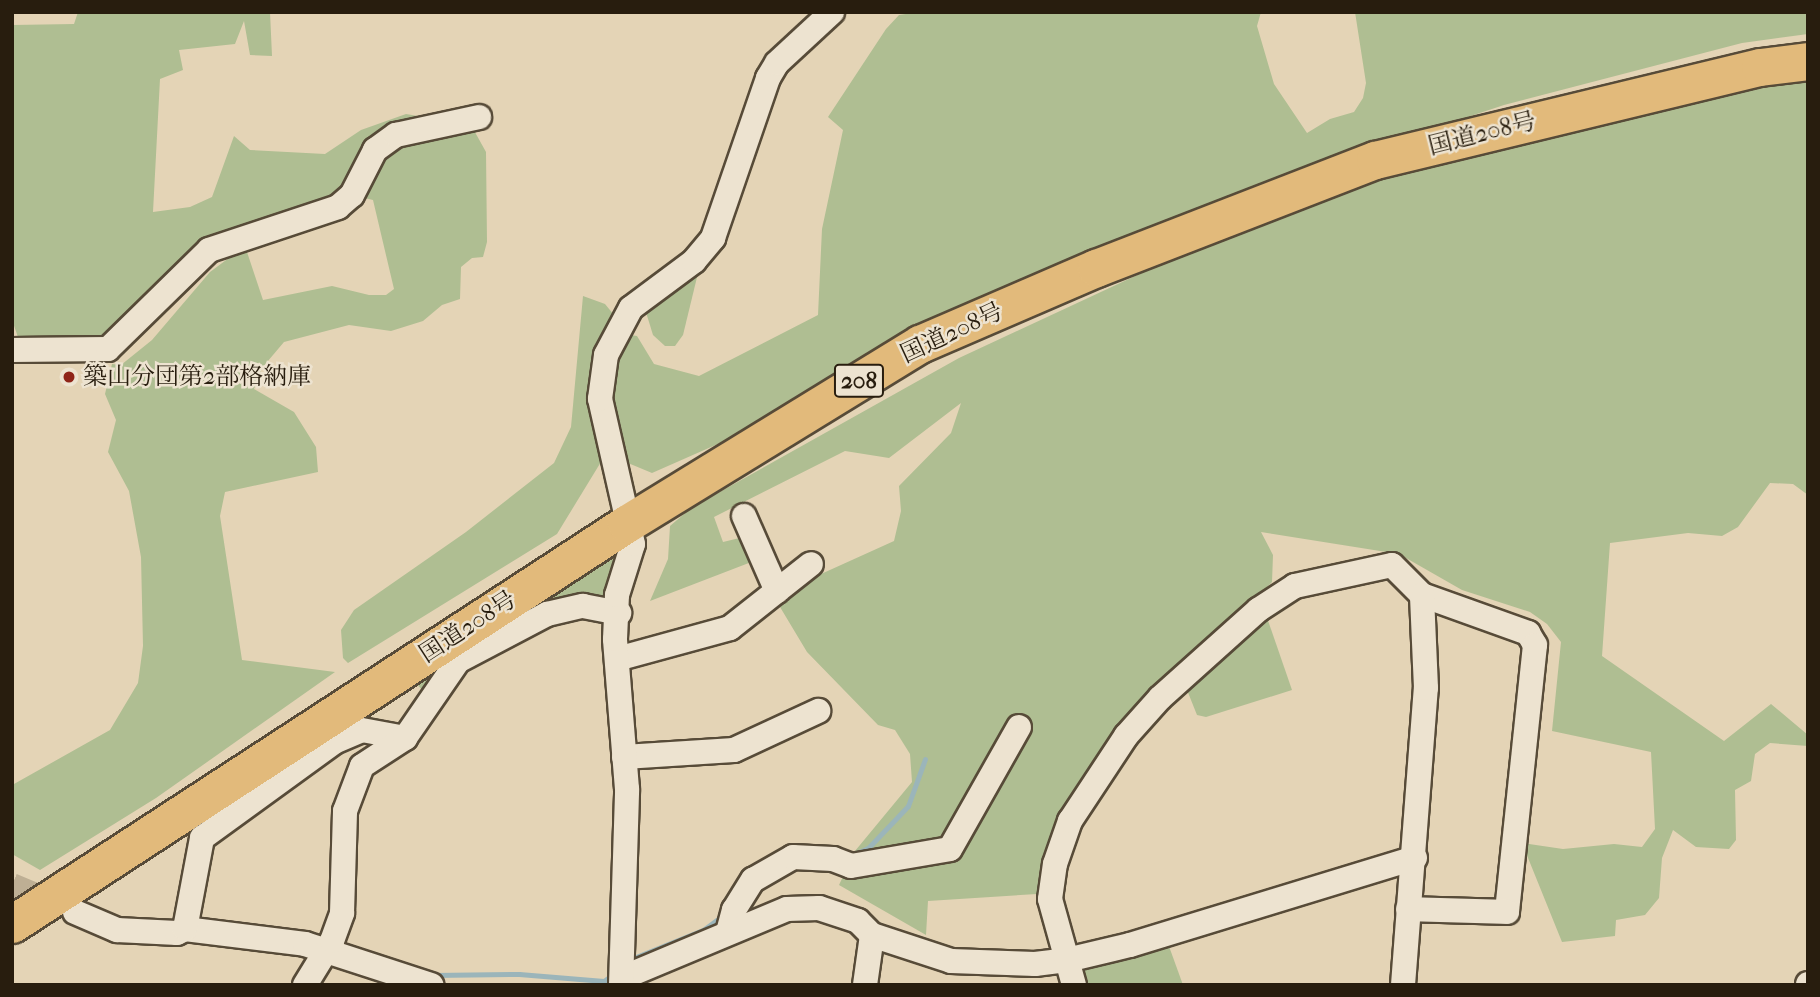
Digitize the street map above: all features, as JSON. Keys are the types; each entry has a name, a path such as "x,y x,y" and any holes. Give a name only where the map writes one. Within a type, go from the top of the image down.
{"highway":[{"name":"国道208号","path":"12,924 626,524 920,344 1227,216 1375,160 1760,66 1808,61"}],"street":[{"path":"832,12 777,63 768,78 713,238 694,261 631,308 606,355 600,399 626,524 633,544 617,595 617,659 628,821 623,971 666,963 728,932 787,909 819,908 858,921 872,935 951,961 1035,964 1067,960 1130,945 1415,858"},
{"path":"12,350 108,349 209,250 338,207 352,195 375,150 396,135 479,117"},
{"path":"744,516 777,591"},
{"path":"617,659 730,628 811,564"},
{"path":"1074,985 1050,899 1055,864 1070,821 1126,736 1160,698 1258,610 1295,586 1392,565 1422,595 1528,634 1535,645 1507,912 1408,909"},
{"path":"1403,985 1408,909 1415,858 1426,688 1422,595"},
{"path":"305,985 342,913 345,811 362,766 405,738 458,661 547,614 583,606 619,612"},
{"path":"624,757 734,750 818,710"},
{"path":"728,932 734,910 753,880 793,858 833,859 852,866 950,849 1019,727"},
{"path":"185,929 202,838 334,742 362,730 405,738"},
{"path":"75,912 117,930 177,933 185,929 249,935 324,951 430,985"},
{"path":"865,985 872,935"}],"green space":[{"path":"78,12 270,12 272,56 250,55 244,21 235,44 179,50 183,70 160,79 153,212 190,207 212,197 234,136 250,150 325,154 361,130 406,114 471,125 486,152 487,242 483,257 472,258 461,267 460,299 442,305 423,321 391,331 349,325 284,342 262,368 254,389 294,412 316,447 318,472 225,492 220,516 242,660 335,672 156,798 40,870 12,854 14,784 110,730 138,683 143,646 141,557 129,491 108,452 116,420 105,394 112,364 121,365 152,340 210,272 245,246 263,300 332,286 369,295 386,295 394,289 373,200 352,195 230,244 108,349 19,340 12,320 12,25 74,24"},
{"path":"919,12 1261,12 1257,26 1274,84 1307,133 1330,119 1354,112 1363,98 1366,83 1355,12 1808,12 1808,34 1742,43 1504,105 1247,190 736,436 652,473 628,463 622,457 608,408 617,345 624,334 637,336 654,364 699,376 818,315 822,229 843,130 828,117 886,29 899,15"},
{"path":"1808,76 1808,495 1793,484 1770,483 1738,527 1722,536 1688,533 1610,543 1602,656 1724,741 1771,704 1808,735 1808,746 1770,743 1755,754 1751,781 1735,790 1736,840 1729,849 1696,847 1673,830 1662,858 1659,898 1645,915 1616,920 1615,936 1562,942 1522,843 1563,849 1614,844 1642,847 1655,829 1651,752 1552,731 1561,642 1547,624 1530,612 1462,590 1399,554 1261,532 1273,555 1272,582 1099,758 1054,827 1037,894 928,901 926,935 839,885 855,851 912,782 910,754 895,730 878,725 807,652 780,607 810,579 894,541 901,511 899,486 951,433 961,403 889,458 845,451 714,517 723,542 752,535 754,561 650,601 668,559 670,526 691,508 959,358 1277,210 1398,169 1651,104"},
{"path":"699,269 683,335 675,346 665,346 653,335 645,309"},
{"path":"583,296 605,304 614,315 604,457 557,534 348,663 343,658 341,630 354,610 466,532 554,463 571,427"},
{"path":"609,553 619,556 605,612 569,610 423,691 414,681"},
{"path":"1264,609 1292,690 1206,717 1197,715 1185,685"},
{"path":"1166,938 1183,985 1078,985 1074,964"}],"waterway":[{"path":"855,854 868,848 908,806 925,759"},
{"path":"631,959 703,930 722,916"},
{"path":"433,975 519,974 604,981 613,974"}],"tunnel":[{"path":"12,885 57,904"}],"place":[{"name":"築山分団第2部格納庫","path":"69,377"}]}
